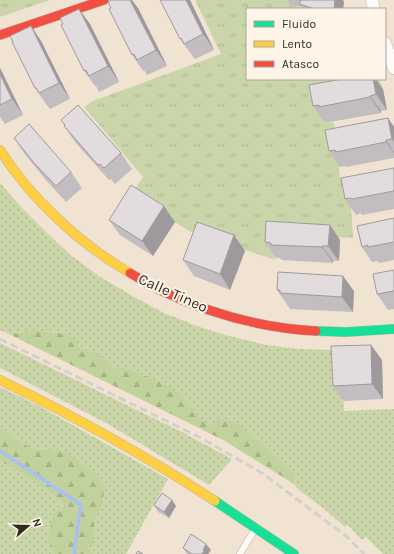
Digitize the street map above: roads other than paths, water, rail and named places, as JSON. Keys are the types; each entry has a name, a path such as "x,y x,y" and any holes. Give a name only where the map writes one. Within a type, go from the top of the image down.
{"street":[{"path":"61,15 67,0"},
{"path":"0,35 104,0"},
{"path":"386,46 394,68"},
{"name":"Calle Tineo","path":"0,150 28,188 55,216 83,241 122,269 163,291 223,315 279,328 338,333 394,329"},
{"path":"0,380 103,433 209,496 271,540 294,554"},
{"path":"271,540 280,554"}],"lane":[{"path":"240,554 256,528"}],"waterway":[{"path":"0,451 81,505 74,552 75,554"}],"railway":[{"path":"0,339 201,438 262,473 346,536 364,554"}]}
